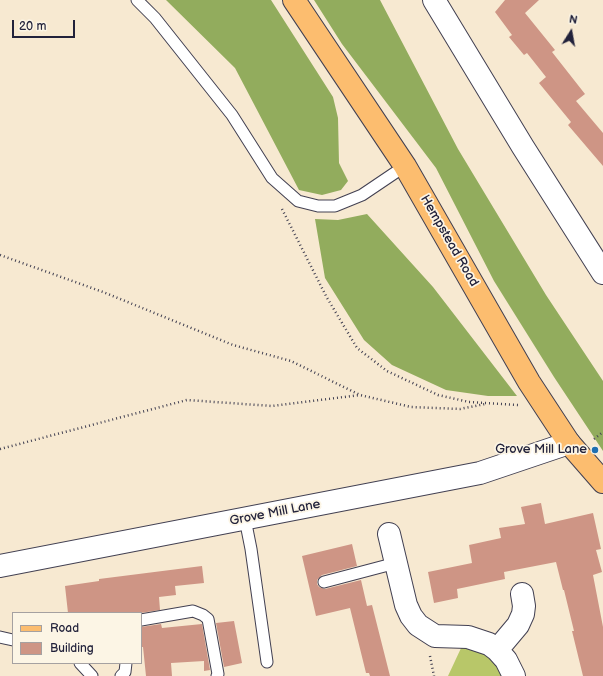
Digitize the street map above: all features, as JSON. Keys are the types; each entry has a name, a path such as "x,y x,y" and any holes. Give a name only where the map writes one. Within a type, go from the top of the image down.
{"main road":[{"name":"Hempstead Road","path":"294,0 405,166 529,382 569,443 603,482"}],"street":[{"path":"434,0 523,147 603,273"},
{"name":"Grove Mill Lane","path":"0,566 480,473 569,443"},
{"path":"389,534 406,605 411,616 426,631 435,636 468,637 489,644 506,660 514,676"},
{"path":"497,650 518,625 523,614 524,606 522,594"}],"lane":[{"path":"137,0 178,45 232,115 272,178 298,201 318,206 335,206 362,195 405,166"},
{"path":"245,519 251,549 267,662"},
{"path":"324,582 396,564"},
{"path":"142,620 193,611 203,615 208,619 218,674 217,676"},
{"path":"0,638 12,640"},
{"path":"81,664 92,676"},
{"path":"121,676 125,672 126,664"}],"path":[{"path":"272,178 283,214 326,296 356,348 387,371 438,395 485,404 545,406"},
{"path":"0,256 103,292 233,345 290,361 360,395 411,406 460,409 485,404"},
{"path":"0,449 187,400 272,406 360,395"}],"green space":[{"path":"166,0 271,0 333,97 338,118 339,163 348,181 341,190 322,195 299,190 235,68"},
{"path":"314,0 380,0 458,149 546,295 603,381 603,451 554,377 494,281 436,168 342,44"},
{"path":"367,214 433,287 517,396 488,396 446,390 392,365 364,340 325,278 315,219 338,220"},
{"path":"462,646 487,654 498,666 503,676 448,676"}],"building":[{"path":"505,0 539,0 525,13 555,50 552,52 585,94 576,101 603,133 603,166 568,125 571,122 539,83 546,77 527,53 524,55 509,37 512,35 495,12"},
{"path":"541,503 545,524 593,513 601,549 596,550 602,572 593,575 603,627 603,676 583,676 572,631 574,631 556,562 504,572 505,579 457,589 458,598 434,603 428,572 472,563 469,545 501,538 499,528 525,524 521,507"},
{"path":"352,544 357,566 322,575 317,580 317,584 319,587 325,589 361,580 367,606 372,605 390,676 370,676 369,673 366,673 350,608 316,616 302,556"},
{"path":"202,566 204,583 175,586 176,595 159,597 160,610 142,613 68,612 65,586 99,581 99,579"},
{"path":"234,621 242,663 224,667 216,623"},
{"path":"161,624 162,628 202,624 210,670 204,671 204,661 171,663 172,676 146,676 142,647 142,627"}],"place":[{"name":"Grove Mill Lane","path":"595,450"}]}
